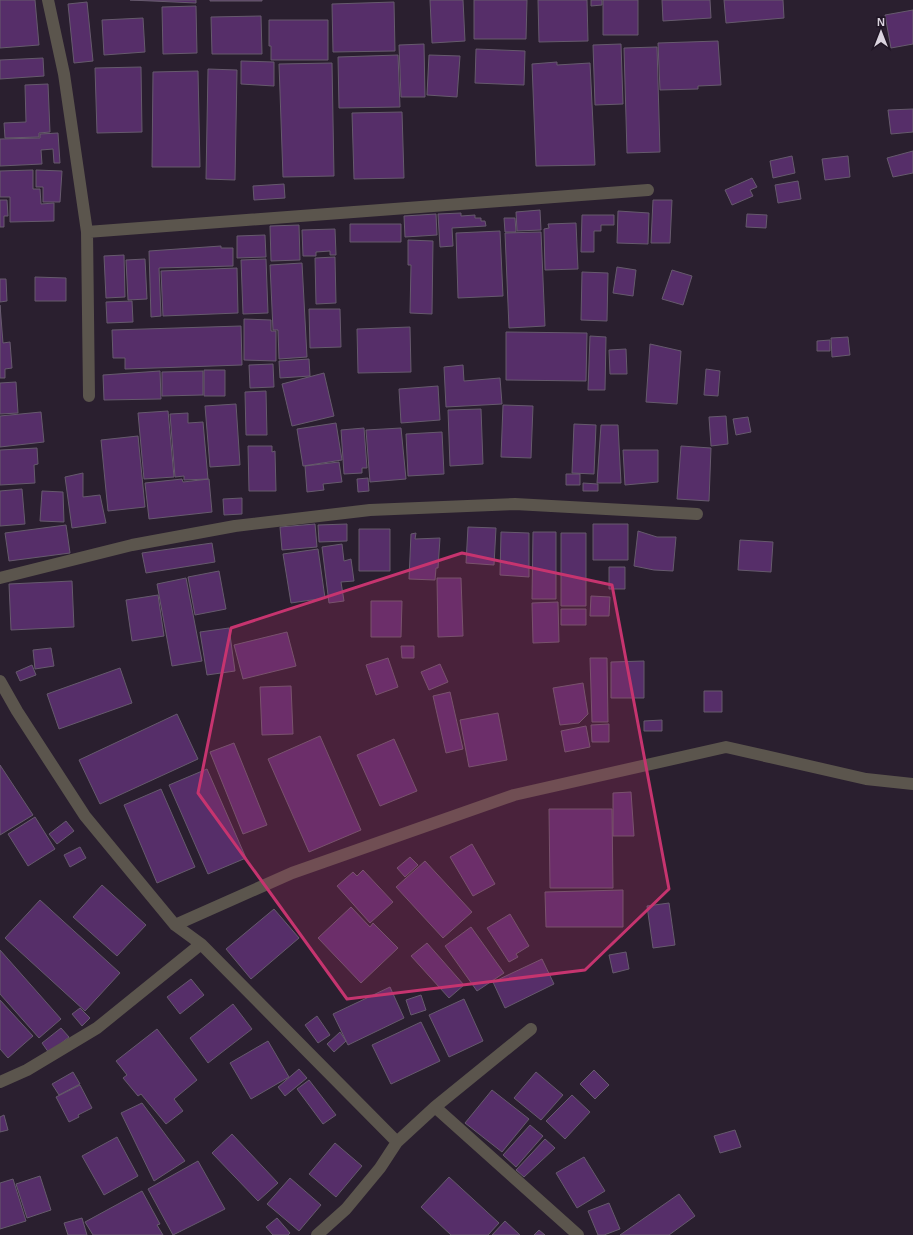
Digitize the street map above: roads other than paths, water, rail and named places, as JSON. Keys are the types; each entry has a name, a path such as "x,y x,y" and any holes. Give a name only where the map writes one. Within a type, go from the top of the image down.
{"street":[{"path":"48,0 64,74 87,232 88,396"},
{"path":"87,232 648,190"},
{"path":"0,578 132,545 228,527 370,510 515,504 697,514"},
{"path":"0,681 17,711 85,816 176,925 201,944 397,1142"},
{"path":"176,925 292,873 514,795 726,747 866,779 913,784"},
{"path":"0,1082 27,1070 97,1028 201,944"},
{"path":"317,1235 346,1209 380,1168 397,1142 436,1107 531,1029"},
{"path":"436,1107 578,1235"}]}
